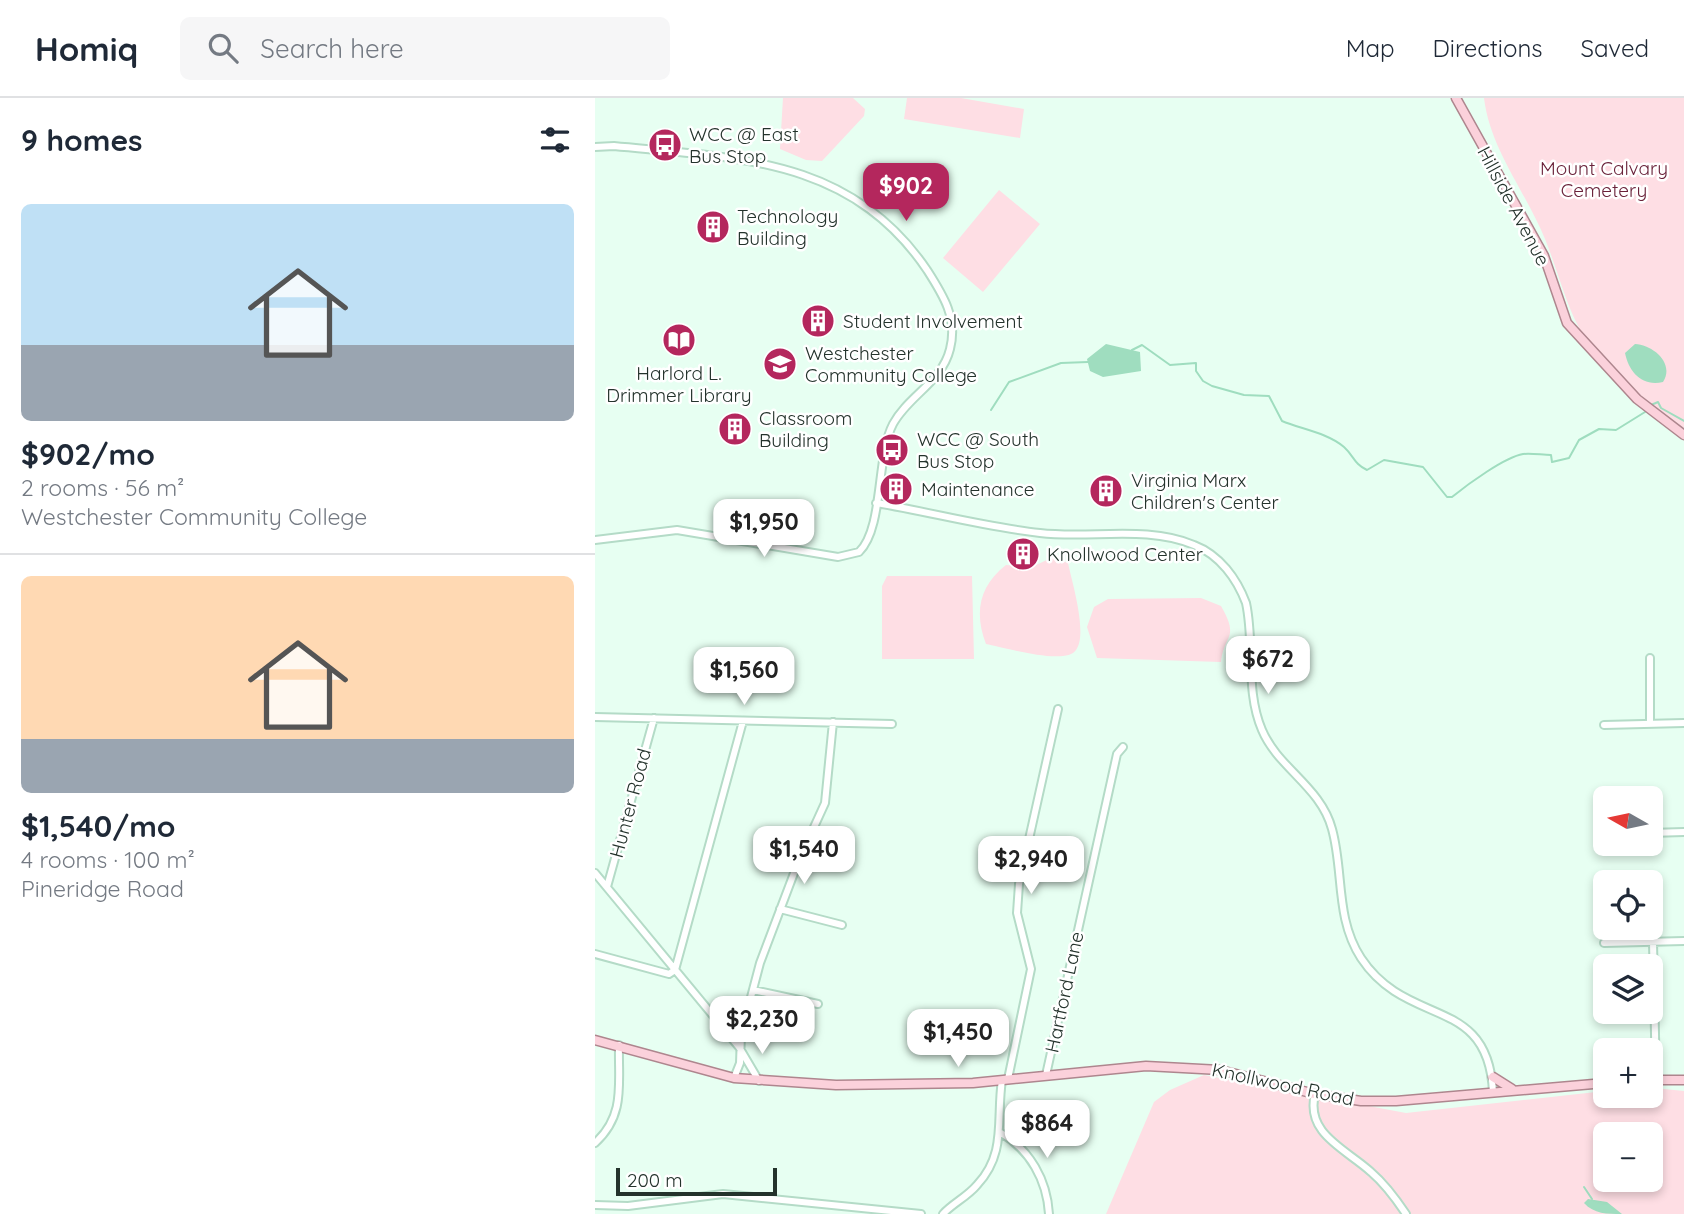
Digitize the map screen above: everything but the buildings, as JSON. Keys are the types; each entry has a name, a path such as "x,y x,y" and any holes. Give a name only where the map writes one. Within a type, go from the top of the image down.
{"main road":[{"name":"Hillside Avenue","path":"1456,98 1539,245 1567,323 1637,399 1684,435"},
{"name":"Knollwood Road","path":"595,1040 734,1078 759,1081 888,1086 1146,1066 1198,1067 1315,1094 1376,1101 1593,1084"},
{"path":"1493,1077 1515,1091"},
{"path":"1663,1080 1684,1080"}],"street":[{"path":"595,145 741,158 795,170 831,185 860,202 890,226 917,256 948,305 952,322 951,347 941,370 893,423 868,540 859,551 845,557 677,530 595,540"},
{"path":"876,503 1041,533 1165,536 1198,546 1220,562 1241,590 1246,603 1255,702 1262,730 1278,756 1318,799 1330,821 1344,917 1359,956 1391,991 1470,1030 1487,1052 1493,1077 1493,1092"},
{"path":"1650,658 1650,724"},
{"path":"943,1214 976,1188 989,1171 1001,1133 1001,1102 1005,1079 1031,969 1017,913 1019,884 1058,709"},
{"path":"595,717 892,724"},
{"name":"Hunter Road","path":"607,887 654,718"},
{"path":"595,954 669,974 675,970 743,721"},
{"path":"734,1078 740,1063 739,1046 753,990 780,909 825,803 834,722"},
{"path":"1604,724 1684,723"},
{"name":"Hartford Lane","path":"1046,1075 1117,754 1123,747"},
{"path":"1663,833 1684,832"},
{"path":"595,873 739,1046 759,1081"},
{"path":"780,909 842,925"},
{"path":"1604,943 1684,941"},
{"path":"1653,942 1653,1038"},
{"path":"753,990 818,1004"},
{"path":"595,1143 607,1131 618,1109 619,1045"},
{"path":"1315,1094 1313,1117 1319,1128 1371,1171 1406,1214"},
{"path":"1001,1133 1021,1147 1035,1166 1045,1190 1049,1214"},
{"path":"595,1205 628,1206 723,1194 921,1214"}],"green space":[{"path":"783,98 853,98 865,109 864,116 822,161 806,160 780,149"},
{"path":"907,98 961,98 1024,109 1020,138 904,119"},
{"name":"Mount Calvary Cemetery","path":"1484,98 1684,98 1684,428 1646,401 1583,334 1572,314 1537,222 1493,135"},
{"path":"999,190 1040,224 983,292 943,258"},
{"path":"1053,557 1068,563 1080,620 1076,650 1070,654 1048,656 986,644 980,611 981,601 990,582 1006,565 1032,567"},
{"path":"887,576 972,576 974,659 882,659 882,586"},
{"path":"1201,598 1221,606 1227,617 1230,631 1221,662 1097,658 1087,627 1094,607 1108,599"},
{"path":"1204,1075 1406,1113 1593,1092 1593,1108 1663,1108 1663,1089 1684,1091 1684,1214 1106,1214 1154,1102 1170,1090"}],"shaded area":[{"path":"1106,344 1140,352 1141,371 1103,377 1090,371 1087,359"},
{"path":"1635,344 1649,348 1660,356 1666,368 1663,382 1643,380 1633,372 1625,353"},
{"path":"1588,1199 1607,1202 1622,1214 1596,1211 1584,1203"}],"waterway":[{"path":"1132,350 1142,345 1170,365 1196,363 1196,371 1203,381 1212,386 1244,395 1269,396 1282,421 1338,442 1367,470 1384,460 1423,467 1447,497 1452,497 1515,456 1551,455 1552,462 1569,458 1579,440 1599,429 1616,430 1645,412"},
{"path":"991,410 1009,382 1061,363 1088,362"},
{"path":"1651,405 1658,402 1661,408 1684,421"},
{"path":"1584,1187 1592,1199"}],"place":[{"name":"WCC @ East Bus Stop","path":"665,145"},
{"name":"Technology Building","path":"713,227"},
{"name":"Student Involvement","path":"818,321"},
{"name":"Harlord L. Drimmer Library","path":"679,340"},
{"name":"Westchester Community College","path":"780,364"},
{"name":"Classroom Building","path":"735,429"},
{"name":"WCC @ South Bus Stop","path":"892,450"},
{"name":"Maintenance","path":"896,489"},
{"name":"Virginia Marx Children's Center","path":"1106,491"},
{"name":"Knollwood Center","path":"1023,554"}]}
